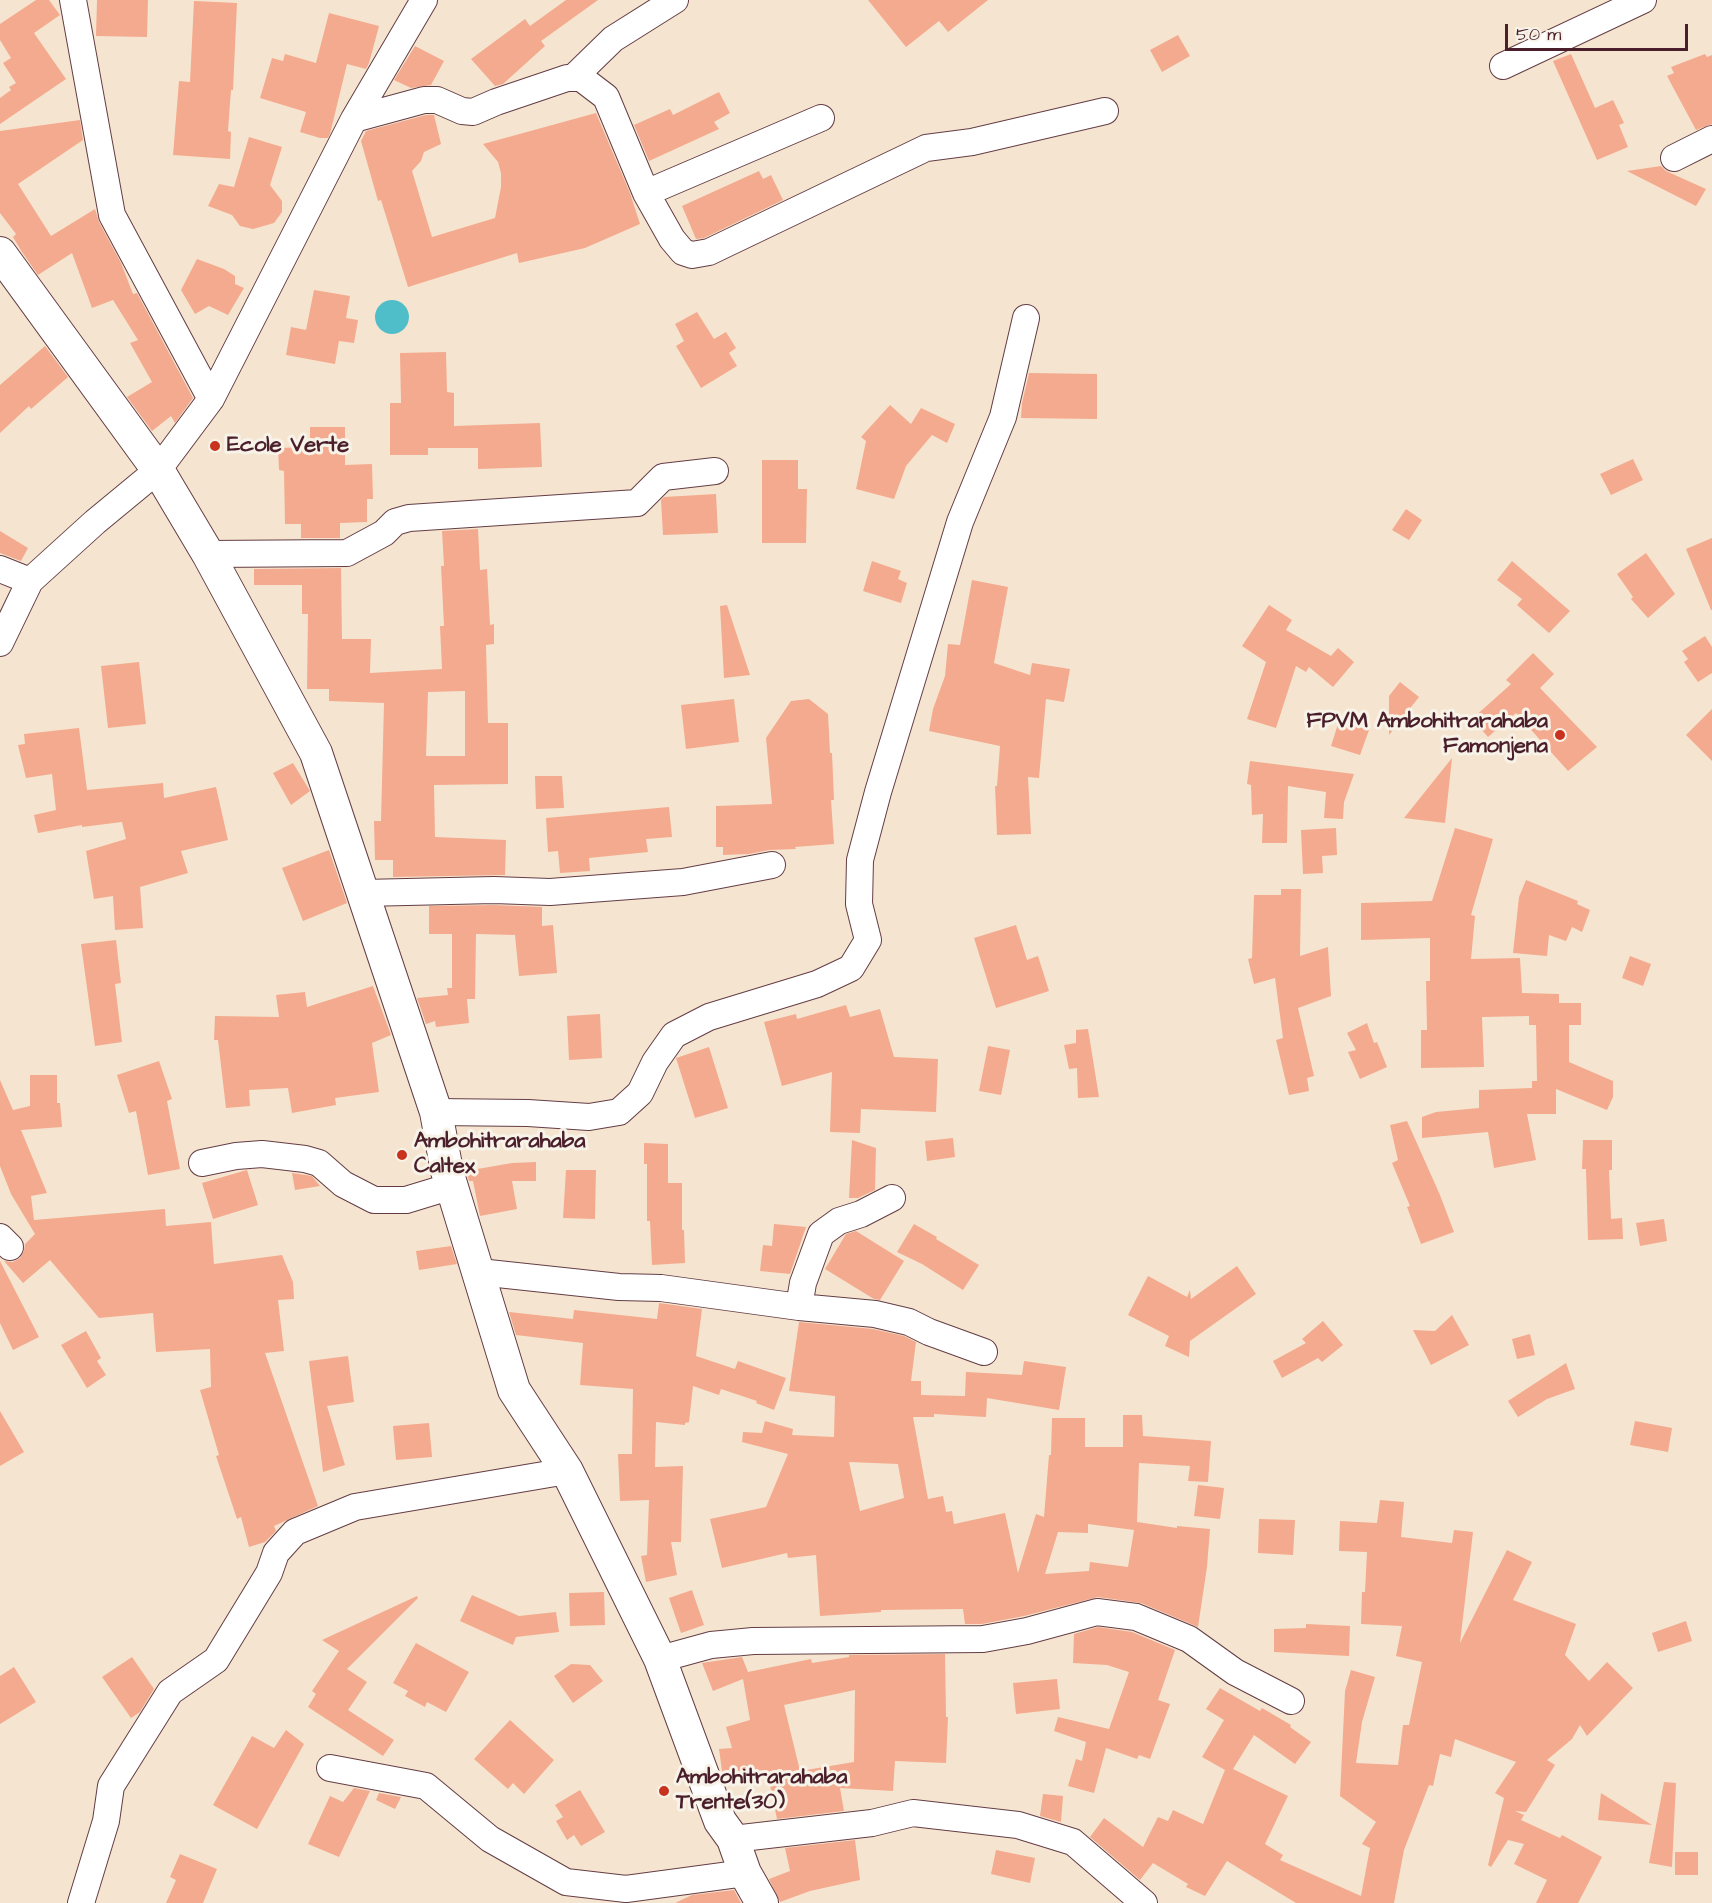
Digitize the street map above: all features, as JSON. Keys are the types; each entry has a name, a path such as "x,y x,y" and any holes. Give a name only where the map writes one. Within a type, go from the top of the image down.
{"street":[{"path":"73,0 112,215 211,399"},
{"path":"0,643 30,581 95,522 158,470 211,399 354,120 424,0"},
{"path":"574,77 613,39 675,0"},
{"path":"1503,66 1642,0"},
{"path":"354,120 424,100 437,100 462,111 473,112 496,102 574,77 581,78 606,97 646,193 672,238 683,252 701,255 926,148 972,142 1105,111"},
{"path":"646,193 821,118"},
{"path":"1674,158 1712,139"},
{"path":"0,254 158,470 208,554 316,753 436,1112 447,1171 514,1390 567,1471 660,1659 720,1821 733,1839 745,1873 762,1903"},
{"path":"436,1112 528,1113 589,1117 619,1112 640,1093 655,1062 674,1035 709,1017 817,984 851,968 868,940 859,903 860,860 878,792 960,522 1003,417 1026,318"},
{"path":"208,554 347,553 384,533 395,522 409,518 637,503 663,477 715,471"},
{"path":"0,569 30,581"},
{"path":"363,893 494,890 550,892 683,882 772,865"},
{"path":"202,1163 236,1156 262,1154 319,1163 343,1184 374,1200 406,1200 452,1186"},
{"path":"799,1307 803,1282 821,1234 839,1221 861,1214 892,1198"},
{"path":"479,1272 619,1287 661,1288 799,1307 875,1314 909,1322 929,1332 984,1352"},
{"path":"81,1903 106,1821 111,1786 170,1692 216,1660 268,1573 276,1553 295,1532 355,1507 567,1471"},
{"path":"660,1659 711,1645 753,1641 983,1639 1027,1631 1096,1612 1136,1617 1189,1639 1235,1672 1291,1701"},
{"path":"330,1768 426,1786 490,1839 566,1882 626,1889 745,1873"},
{"path":"733,1839 872,1823 913,1813 1018,1825 1073,1842 1144,1903"}],"water":[{"path":"392,300 404,305 409,317 404,329 392,334 380,329 375,317 380,305"}],"building":[{"path":"36,0 49,0 60,15 34,33 66,79 0,124 0,98 11,90 9,87 16,83 3,63 11,58 0,40 0,24"},
{"path":"97,0 148,0 147,37 96,36"},
{"path":"566,0 598,0 541,41 545,46 503,84 495,86 471,59 525,19 530,26"},
{"path":"868,0 988,0 948,32 939,21 906,47"},
{"path":"194,1 237,3 233,90 231,90 228,131 231,132 230,159 173,155 179,81 190,82"},
{"path":"329,13 379,26 366,69 347,64 330,134 328,138 320,138 300,132 306,112 260,98 272,58 283,61 285,54 316,63"},
{"path":"1178,35 1190,56 1162,72 1150,50"},
{"path":"415,46 444,61 431,85 411,88 394,80"},
{"path":"1571,54 1595,108 1613,100 1624,123 1619,125 1628,147 1597,160 1553,61"},
{"path":"1705,54 1707,57 1712,55 1712,124 1696,130 1667,76 1674,73 1671,67"},
{"path":"719,92 730,113 714,122 719,129 649,161 634,125 670,109 673,115"},
{"path":"596,113 630,193 640,224 585,248 519,263 517,253 408,287 381,200 378,201 361,141 366,131 426,115 434,115 441,144 424,152 421,161 412,171 432,237 495,218 501,187 501,173 498,162 483,144"},
{"path":"80,120 83,140 18,184 51,236 95,209 133,294 137,293 193,398 175,423 171,416 152,431 127,397 152,382 130,343 138,340 113,300 92,308 72,253 38,275 13,237 16,234 0,213 0,131"},
{"path":"249,137 282,147 270,185 282,201 282,212 274,223 253,229 240,226 232,215 208,206 219,184 234,187"},
{"path":"1661,166 1666,171 1706,189 1696,206 1627,171"},
{"path":"759,171 763,179 771,175 783,200 704,238 696,239 682,206"},
{"path":"197,259 224,269 235,276 235,284 244,288 228,315 209,306 195,314 181,290"},
{"path":"314,290 350,296 346,318 358,320 354,343 339,341 335,364 286,355 291,327 306,330"},
{"path":"697,312 714,339 726,332 736,348 729,353 737,366 701,388 676,346 684,341 675,324"},
{"path":"45,346 68,377 31,409 29,406 0,433 0,385"},
{"path":"446,352 447,392 454,393 454,426 540,423 542,467 478,469 478,448 428,448 428,455 390,455 390,403 401,403 400,353"},
{"path":"1029,373 1097,374 1097,419 1021,418"},
{"path":"890,405 911,424 921,408 955,424 947,443 932,435 906,466 894,499 856,489 866,441 861,437"},
{"path":"310,427 345,427 345,465 372,464 373,499 367,499 367,522 340,523 340,538 301,538 301,524 285,524 284,471 279,470 278,448 310,447"},
{"path":"1633,459 1643,480 1611,495 1600,474"},
{"path":"762,460 798,460 798,489 807,489 806,543 762,543"},
{"path":"716,494 718,533 663,535 661,500 664,497"},
{"path":"1406,509 1422,520 1409,540 1392,530"},
{"path":"478,529 480,570 487,569 490,625 494,624 494,644 486,645 488,723 508,723 508,784 434,785 435,837 506,840 505,875 393,877 393,860 375,860 374,821 381,821 384,703 329,701 329,689 307,689 308,614 302,614 302,585 254,585 254,569 341,568 342,639 371,639 370,673 442,669 440,626 444,626 441,566 444,566 442,531","holes":["465,691 465,756 426,756 428,692"]},
{"path":"0,531 28,548 21,561 0,553"},
{"path":"1712,538 1712,610 1711,610 1686,549"},
{"path":"1646,553 1675,594 1648,618 1631,599 1633,597 1617,574"},
{"path":"872,561 901,571 898,579 907,583 901,603 863,591"},
{"path":"1512,561 1570,611 1549,633 1517,605 1522,599 1497,580"},
{"path":"972,580 1008,587 994,663 1030,675 1032,663 1070,669 1064,702 1046,699 1039,778 1028,777 1031,834 997,835 995,786 997,786 1000,746 929,731 933,709 945,676 948,644 960,645"},
{"path":"727,605 750,675 724,678 720,606"},
{"path":"1269,605 1292,620 1286,630 1331,656 1338,648 1354,662 1333,687 1309,667 1306,672 1296,666 1276,728 1247,719 1266,662 1242,646"},
{"path":"1705,636 1712,647 1712,673 1698,682 1684,662 1688,659 1682,651"},
{"path":"1533,653 1554,674 1540,688 1597,747 1568,771 1516,713 1488,737 1472,719 1511,684 1506,680"},
{"path":"139,662 146,724 108,728 101,666"},
{"path":"1400,682 1419,697 1389,735 1389,696"},
{"path":"734,699 739,742 686,749 681,705"},
{"path":"809,699 828,714 830,753 832,753 834,800 831,800 834,844 723,855 723,847 716,847 716,806 772,804 766,738 791,701"},
{"path":"1712,709 1712,761 1686,735"},
{"path":"1339,721 1369,730 1360,755 1331,746"},
{"path":"79,728 87,790 163,783 164,798 216,787 228,840 181,851 188,873 140,887 143,928 115,930 113,896 94,899 86,851 126,839 122,822 82,827 82,825 38,833 34,815 56,810 52,774 26,778 18,745 25,744 24,734"},
{"path":"1452,758 1445,823 1404,818"},
{"path":"1250,761 1354,774 1344,802 1343,819 1324,818 1326,792 1288,786 1287,843 1262,843 1263,814 1252,815 1251,785 1247,784"},
{"path":"293,763 310,791 291,805 273,773"},
{"path":"535,776 562,776 564,808 536,809"},
{"path":"669,807 672,837 646,839 648,852 589,858 590,871 560,873 558,851 548,852 546,818"},
{"path":"1336,828 1337,855 1322,856 1323,873 1303,874 1301,830"},
{"path":"1455,828 1493,839 1471,915 1475,916 1471,959 1520,958 1522,993 1559,994 1559,1003 1581,1003 1581,1025 1569,1025 1569,1062 1613,1081 1613,1097 1607,1110 1556,1089 1556,1114 1527,1114 1536,1160 1494,1168 1488,1132 1422,1138 1422,1117 1436,1112 1479,1108 1479,1090 1532,1088 1532,1081 1537,1081 1536,1025 1529,1025 1529,1016 1482,1017 1484,1067 1421,1068 1421,1030 1427,1030 1426,981 1430,981 1430,938 1361,940 1361,903 1432,901"},
{"path":"329,850 347,903 303,921 282,868"},
{"path":"1526,880 1578,901 1577,904 1590,910 1582,932 1572,927 1566,941 1549,935 1547,956 1513,953 1519,897"},
{"path":"1281,889 1301,889 1300,956 1328,947 1331,996 1298,1008 1314,1076 1307,1078 1309,1091 1289,1095 1276,1040 1283,1038 1275,978 1254,984 1248,959 1252,958 1254,895 1281,895"},
{"path":"429,906 542,907 542,926 553,925 557,973 519,976 515,935 476,934 475,999 467,999 469,1023 436,1027 435,1021 426,1024 417,998 448,995 447,988 452,988 452,934 429,934"},
{"path":"1016,925 1027,960 1038,956 1049,991 996,1008 974,938"},
{"path":"116,940 121,983 115,984 122,1042 95,1046 81,944"},
{"path":"1630,956 1651,964 1643,986 1622,978"},
{"path":"373,986 391,1035 372,1043 379,1092 335,1098 336,1105 292,1113 288,1088 249,1090 250,1106 226,1108 218,1040 214,1040 215,1016 279,1017 276,995 305,992 307,1007"},
{"path":"846,1005 850,1017 880,1009 894,1057 938,1059 936,1112 861,1109 860,1133 830,1132 832,1072 782,1086 764,1022 796,1014 797,1019"},
{"path":"600,1014 602,1058 569,1060 567,1016"},
{"path":"1367,1023 1374,1043 1377,1042 1387,1067 1360,1079 1348,1052 1356,1050 1347,1033"},
{"path":"1088,1029 1099,1097 1078,1098 1077,1068 1069,1069 1064,1045 1076,1043 1076,1030"},
{"path":"988,1046 1010,1050 1001,1095 979,1091"},
{"path":"709,1047 728,1108 695,1118 676,1058"},
{"path":"159,1061 172,1099 167,1101 180,1169 148,1175 136,1111 129,1113 117,1075"},
{"path":"30,1075 57,1075 57,1103 60,1103 62,1127 21,1130 47,1193 31,1196 34,1220 165,1209 166,1226 211,1222 214,1264 282,1255 293,1282 294,1299 278,1300 284,1351 265,1353 318,1506 274,1526 276,1531 265,1542 249,1547 241,1517 237,1519 216,1456 219,1455 200,1390 211,1387 210,1349 156,1352 153,1313 99,1318 50,1260 23,1283 4,1261 13,1262 20,1258 25,1244 35,1234 11,1194 0,1166 0,1080 13,1110 30,1106"},
{"path":"1407,1121 1454,1232 1421,1244 1407,1207 1410,1206 1392,1163 1398,1160 1390,1125"},
{"path":"953,1138 955,1157 927,1161 925,1141"},
{"path":"852,1140 876,1148 875,1190 858,1198 849,1198"},
{"path":"1583,1140 1612,1140 1612,1170 1609,1170 1611,1219 1622,1218 1623,1239 1588,1240 1586,1169 1582,1169"},
{"path":"644,1143 668,1144 668,1183 682,1183 685,1263 652,1265 650,1221 647,1221 647,1164 644,1164"},
{"path":"536,1162 536,1181 512,1181 517,1209 480,1216 473,1181 469,1181 466,1171 512,1163"},
{"path":"247,1170 258,1205 213,1219 202,1183"},
{"path":"566,1170 596,1170 595,1219 563,1218"},
{"path":"292,1173 312,1176 320,1186 295,1190"},
{"path":"1664,1219 1667,1241 1640,1246 1636,1223"},
{"path":"774,1224 806,1227 790,1274 760,1271 763,1245 772,1246"},
{"path":"914,1224 979,1265 963,1290 922,1264 897,1252"},
{"path":"856,1231 904,1261 880,1300 874,1299 825,1269 846,1234"},
{"path":"451,1246 457,1264 419,1270 416,1251"},
{"path":"0,1261 39,1337 13,1350 0,1323"},
{"path":"1237,1266 1256,1294 1190,1341 1189,1357 1165,1346 1169,1336 1128,1315 1148,1276 1187,1297 1190,1290 1191,1299"},
{"path":"659,1303 702,1309 696,1356 735,1369 738,1361 786,1378 774,1410 756,1403 757,1401 721,1389 719,1395 693,1386 689,1422 685,1425 656,1422 655,1467 683,1466 681,1542 671,1542 677,1575 646,1582 641,1556 647,1555 649,1500 620,1501 618,1454 632,1454 633,1389 580,1385 583,1343 516,1335 509,1312 573,1319 574,1310 657,1319"},
{"path":"1452,1315 1469,1345 1431,1365 1413,1330 1435,1331"},
{"path":"1323,1321 1343,1345 1322,1362 1318,1358 1282,1378 1273,1361 1306,1343 1302,1339"},
{"path":"799,1322 873,1329 904,1336 916,1342 911,1381 921,1381 921,1395 965,1396 966,1372 1022,1375 1024,1361 1066,1367 1059,1410 987,1398 986,1417 934,1414 934,1417 913,1417 928,1499 943,1496 946,1512 952,1511 954,1524 1005,1513 1018,1573 1036,1514 1044,1517 1049,1455 1051,1455 1052,1418 1085,1418 1085,1447 1123,1447 1123,1415 1142,1415 1143,1436 1211,1441 1208,1482 1188,1481 1190,1466 1139,1463 1137,1522 1177,1528 1177,1526 1210,1529 1198,1627 1141,1603 1098,1597 982,1624 965,1624 963,1609 881,1610 881,1612 820,1616 816,1555 788,1558 787,1553 722,1568 710,1519 766,1507 788,1454 742,1442 743,1432 762,1433 765,1421 793,1429 792,1435 834,1437 835,1396 789,1391","holes":["849,1462 898,1464 904,1498 860,1511","1088,1524 1134,1530 1128,1567 1090,1562 1089,1571 1045,1574 1058,1532 1088,1533"]},
{"path":"86,1331 101,1358 97,1361 106,1375 87,1388 61,1345"},
{"path":"1530,1334 1535,1355 1517,1359 1512,1339"},
{"path":"348,1356 354,1402 327,1406 345,1465 323,1472 309,1361"},
{"path":"1566,1363 1575,1389 1547,1399 1518,1417 1508,1401"},
{"path":"0,1411 24,1452 0,1466"},
{"path":"1635,1421 1672,1428 1668,1452 1630,1445"},
{"path":"429,1423 432,1457 396,1460 393,1426"},
{"path":"1198,1485 1224,1488 1220,1519 1194,1516"},
{"path":"1380,1500 1404,1502 1401,1537 1452,1543 1454,1530 1473,1532 1460,1643 1507,1550 1532,1562 1513,1600 1576,1624 1565,1655 1589,1681 1607,1662 1633,1688 1587,1736 1580,1725 1572,1739 1547,1760 1555,1765 1526,1812 1515,1811 1524,1815 1521,1820 1560,1838 1562,1835 1602,1857 1578,1903 1536,1903 1547,1880 1514,1864 1524,1844 1508,1840 1491,1867 1488,1865 1504,1798 1495,1793 1516,1762 1455,1739 1451,1757 1440,1754 1433,1786 1429,1785 1404,1850 1394,1903 1296,1903 1227,1861 1205,1896 1186,1887 1188,1884 1153,1863 1140,1880 1090,1837 1104,1818 1143,1847 1158,1817 1168,1821 1173,1810 1203,1824 1225,1770 1202,1757 1224,1720 1206,1709 1220,1688 1260,1711 1262,1708 1291,1725 1290,1727 1311,1742 1295,1764 1254,1735 1233,1769 1288,1796 1265,1844 1283,1855 1280,1860 1361,1896 1370,1848 1362,1844 1376,1822 1340,1796 1345,1691 1351,1670 1375,1677 1362,1722 1356,1763 1398,1765 1403,1725 1409,1725 1422,1662 1396,1656 1402,1626 1361,1624 1367,1552 1339,1551 1340,1521 1377,1523"},
{"path":"1259,1519 1295,1520 1293,1555 1258,1553"},
{"path":"692,1590 704,1625 681,1633 669,1598"},
{"path":"604,1592 605,1625 570,1626 569,1593"},
{"path":"472,1595 519,1616 556,1612 559,1632 516,1637 513,1645 460,1621"},
{"path":"417,1596 418,1598 347,1669 367,1682 348,1710 394,1740 383,1756 308,1707 316,1694 312,1691 339,1651 322,1640"},
{"path":"1686,1621 1692,1641 1658,1652 1652,1633"},
{"path":"1306,1624 1350,1626 1349,1656 1274,1652 1274,1629 1306,1628"},
{"path":"1098,1627 1132,1632 1175,1650 1158,1700 1170,1704 1150,1759 1139,1755 1137,1759 1106,1748 1094,1793 1068,1786 1076,1759 1082,1761 1086,1742 1054,1731 1058,1717 1109,1729 1129,1672 1107,1665 1073,1663 1074,1634"},
{"path":"416,1643 469,1672 446,1712 427,1702 425,1707 405,1696 408,1691 393,1683"},
{"path":"945,1654 946,1717 948,1717 946,1763 895,1761 893,1791 840,1788 844,1811 777,1819 768,1775 755,1778 754,1774 723,1778 719,1749 732,1748 726,1727 750,1720 743,1679 713,1691 702,1663 742,1657 748,1672 811,1659 812,1663 849,1657 849,1655","holes":["855,1690 854,1762 800,1771 784,1705"]},
{"path":"132,1657 154,1689 140,1712 131,1718 102,1677"},
{"path":"571,1664 590,1665 603,1681 573,1703 554,1676"},
{"path":"14,1667 36,1702 0,1724 0,1676"},
{"path":"1057,1679 1060,1709 1016,1714 1013,1683"},
{"path":"510,1720 554,1760 524,1794 513,1783 508,1789 474,1759"},
{"path":"286,1730 304,1744 257,1829 213,1805 252,1736 274,1748"},
{"path":"1664,1782 1676,1783 1672,1867 1649,1863"},
{"path":"354,1788 370,1791 339,1857 308,1844 330,1796 343,1802"},
{"path":"580,1790 605,1832 581,1846 574,1835 567,1840 556,1821 563,1817 555,1805"},
{"path":"379,1793 401,1797 395,1809 376,1800"},
{"path":"1601,1793 1652,1825 1598,1820"},
{"path":"1043,1794 1063,1796 1061,1822 1040,1816"},
{"path":"855,1840 860,1880 810,1891 780,1902 769,1879 790,1871 785,1848"},
{"path":"996,1850 1035,1858 1030,1883 991,1874"},
{"path":"1675,1852 1698,1852 1698,1875 1675,1875"},
{"path":"180,1854 217,1869 203,1903 166,1903 176,1880 170,1877"},
{"path":"734,1890 741,1903 675,1903 692,1895"}],"place":[{"name":"Ecole Verte","path":"215,446"},
{"name":"FPVM Ambohitrarahaba Famonjena","path":"1560,735"},
{"name":"Ambohitrarahaba Caltex","path":"402,1155"},
{"name":"Ambohitrarahaba Trente(30)","path":"664,1791"}]}
